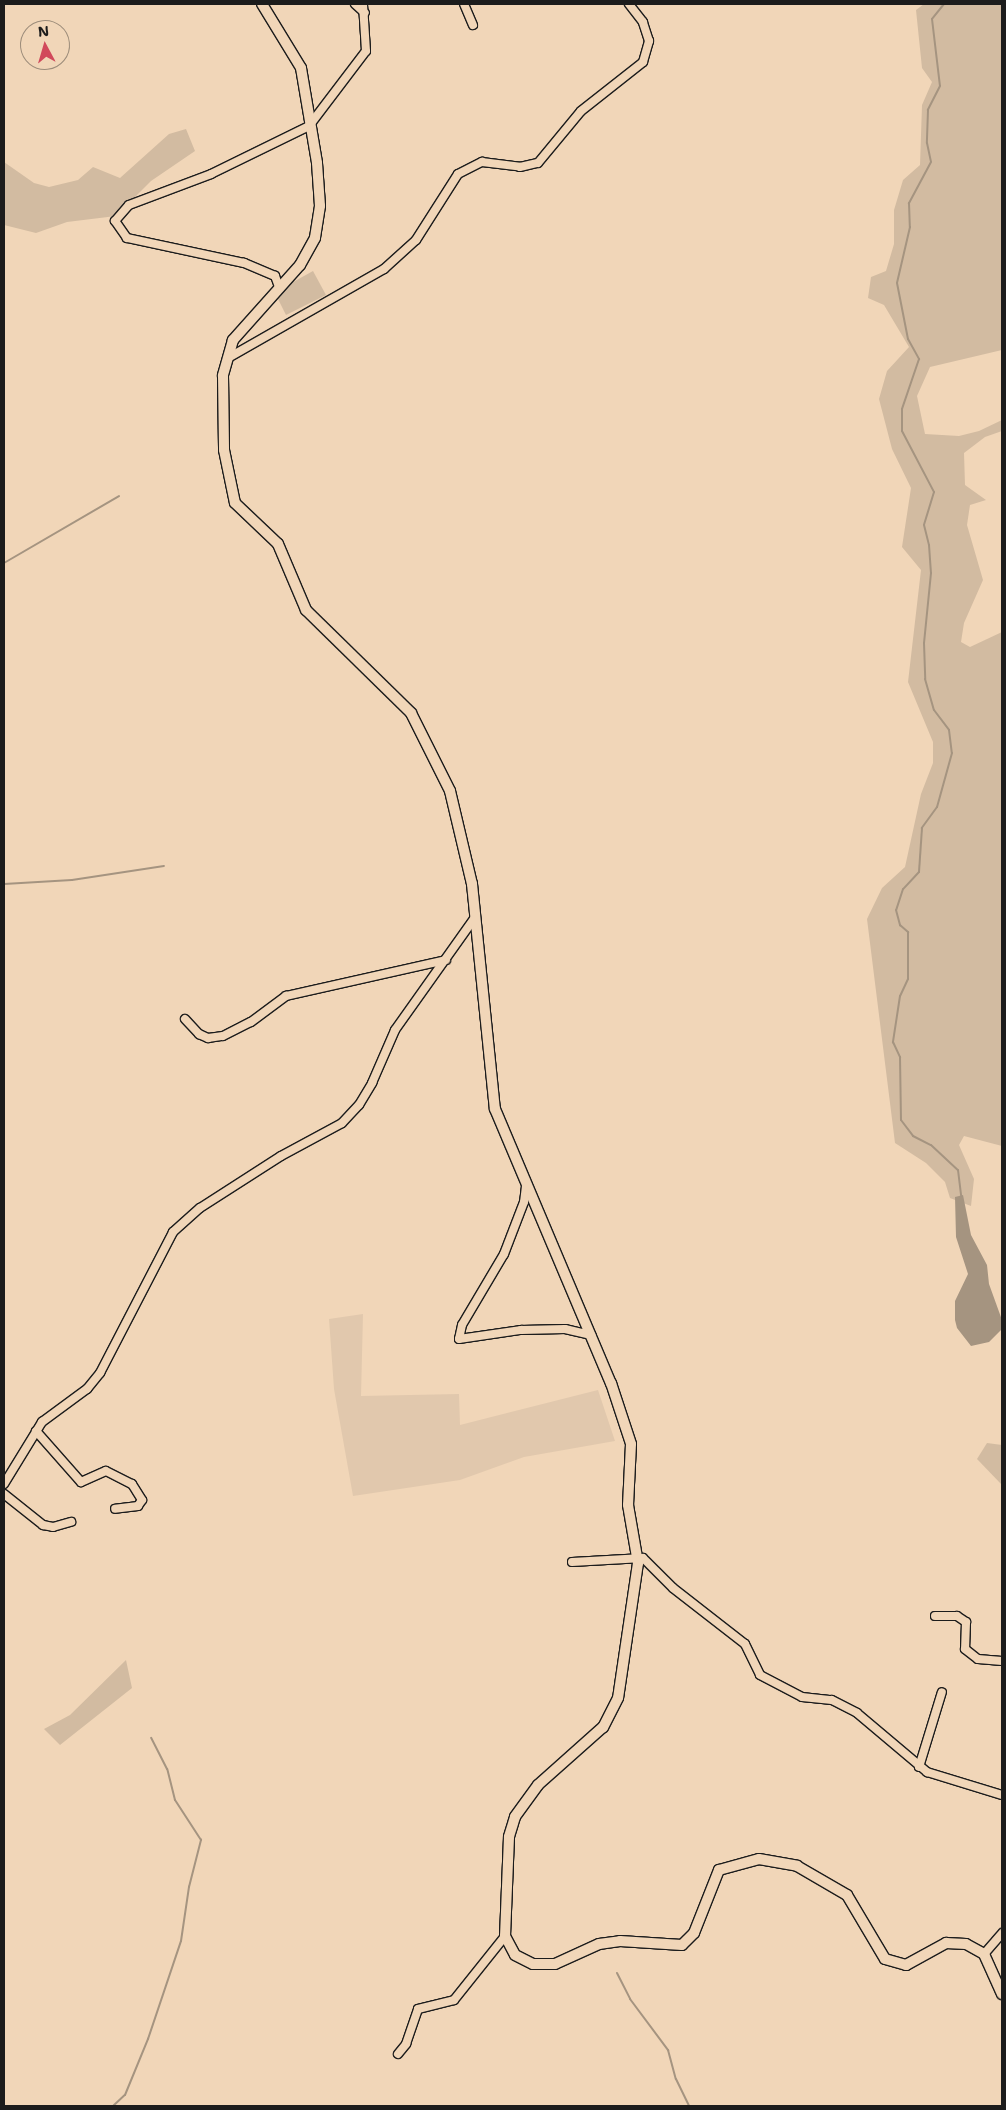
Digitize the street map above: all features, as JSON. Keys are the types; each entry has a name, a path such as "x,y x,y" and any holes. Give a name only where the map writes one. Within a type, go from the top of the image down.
{"street":[{"path":"262,4 301,68 307,95 308,126 317,163 320,206 315,238 300,265 278,286 233,340 223,376 224,450 235,503 278,544 306,610 411,713 450,791 472,884 474,919 495,1109 591,1336 630,1435 628,1505 637,1557 618,1698 603,1727 538,1785 515,1817 509,1837 505,1936 515,1955 533,1964 554,1964 599,1944 620,1940 682,1945 694,1933 719,1870 759,1859 797,1866 846,1895 885,1959 906,1965 946,1944 966,1944 984,1954 1002,1994"},
{"path":"355,4 365,13"},
{"path":"278,286 275,276 244,263 127,238 115,221 129,205 211,174 308,126 362,59 368,41 363,4"},
{"path":"464,4 473,25"},
{"path":"228,358 384,268 416,240 458,174 482,162 520,167 538,163 582,111 643,62 649,41 643,22 629,4"},
{"path":"4,1484 42,1422 80,1394 100,1374 131,1316 160,1253 184,1220 281,1156 342,1123 359,1105 372,1083 395,1030 416,996 446,960 474,919"},
{"path":"185,1019 199,1034 208,1038 223,1036 251,1022 286,996 446,960"},
{"path":"526,1186 524,1202 504,1254 462,1325 459,1339 521,1330 565,1329 591,1336"},
{"path":"36,1432 81,1482 106,1471 132,1484 142,1500 138,1506 116,1509"},
{"path":"4,1494 43,1525 53,1527 71,1522"},
{"path":"572,1562 643,1558 673,1588 745,1644 760,1675 802,1697 832,1700 857,1713 919,1767 1002,1795"},
{"path":"934,1616 957,1616 966,1622 966,1649 978,1659 1002,1661"},
{"path":"919,1767 942,1692"},
{"path":"984,1954 1002,1933"},
{"path":"398,2054 406,2044 418,2009 454,2000 505,1936"}],"shaded area":[{"path":"924,4 1002,4 1002,350 930,367 917,396 925,434 959,436 979,431 1002,420 1002,431 985,437 964,453 965,485 986,500 970,505 967,525 983,580 964,623 961,642 970,647 1002,632 1002,1146 964,1136 959,1145 974,1179 971,1206 950,1198 945,1182 926,1163 895,1143 867,919 882,888 905,867 921,794 933,763 933,742 908,682 921,570 902,547 911,488 892,449 879,399 887,371 909,347 884,305 868,298 871,277 886,271 894,244 894,210 903,180 920,165 922,105 932,82 922,68 916,10"},
{"path":"186,129 195,151 151,181 116,216 67,222 36,233 4,225 4,162 34,183 49,187 78,180 93,167 120,178 169,134"},
{"path":"313,271 326,295 286,315 278,299 286,286"},
{"path":"963,1195 971,1235 987,1265 989,1284 1002,1320 1002,1329 989,1342 971,1346 957,1328 955,1320 955,1301 968,1274 956,1237 955,1197"},
{"path":"363,1314 361,1396 459,1394 460,1425 598,1390 615,1441 524,1457 460,1480 353,1496 334,1389 329,1319"},
{"path":"987,1443 1002,1445 1002,1485 977,1459"},
{"path":"126,1660 132,1688 60,1745 44,1729 70,1715"}],"waterway":[{"path":"944,4 932,19 940,86 928,110 927,143 931,162 909,203 910,227 897,283 908,339 919,359 902,409 902,431 934,492 924,525 929,545 931,573 924,643 925,679 934,710 949,730 952,753 937,807 922,828 919,872 903,889 896,910 900,925 908,932 908,979 900,996 893,1042 900,1057 901,1120 913,1136 931,1145 958,1170 961,1196"},
{"path":"4,563 119,496"},
{"path":"4,884 72,880 164,866"},
{"path":"113,2106 125,2095 148,2039 181,1941 189,1887 201,1840 175,1800 167,1769 151,1738"},
{"path":"617,1973 630,1999 668,2050 676,2079 689,2106"}]}
